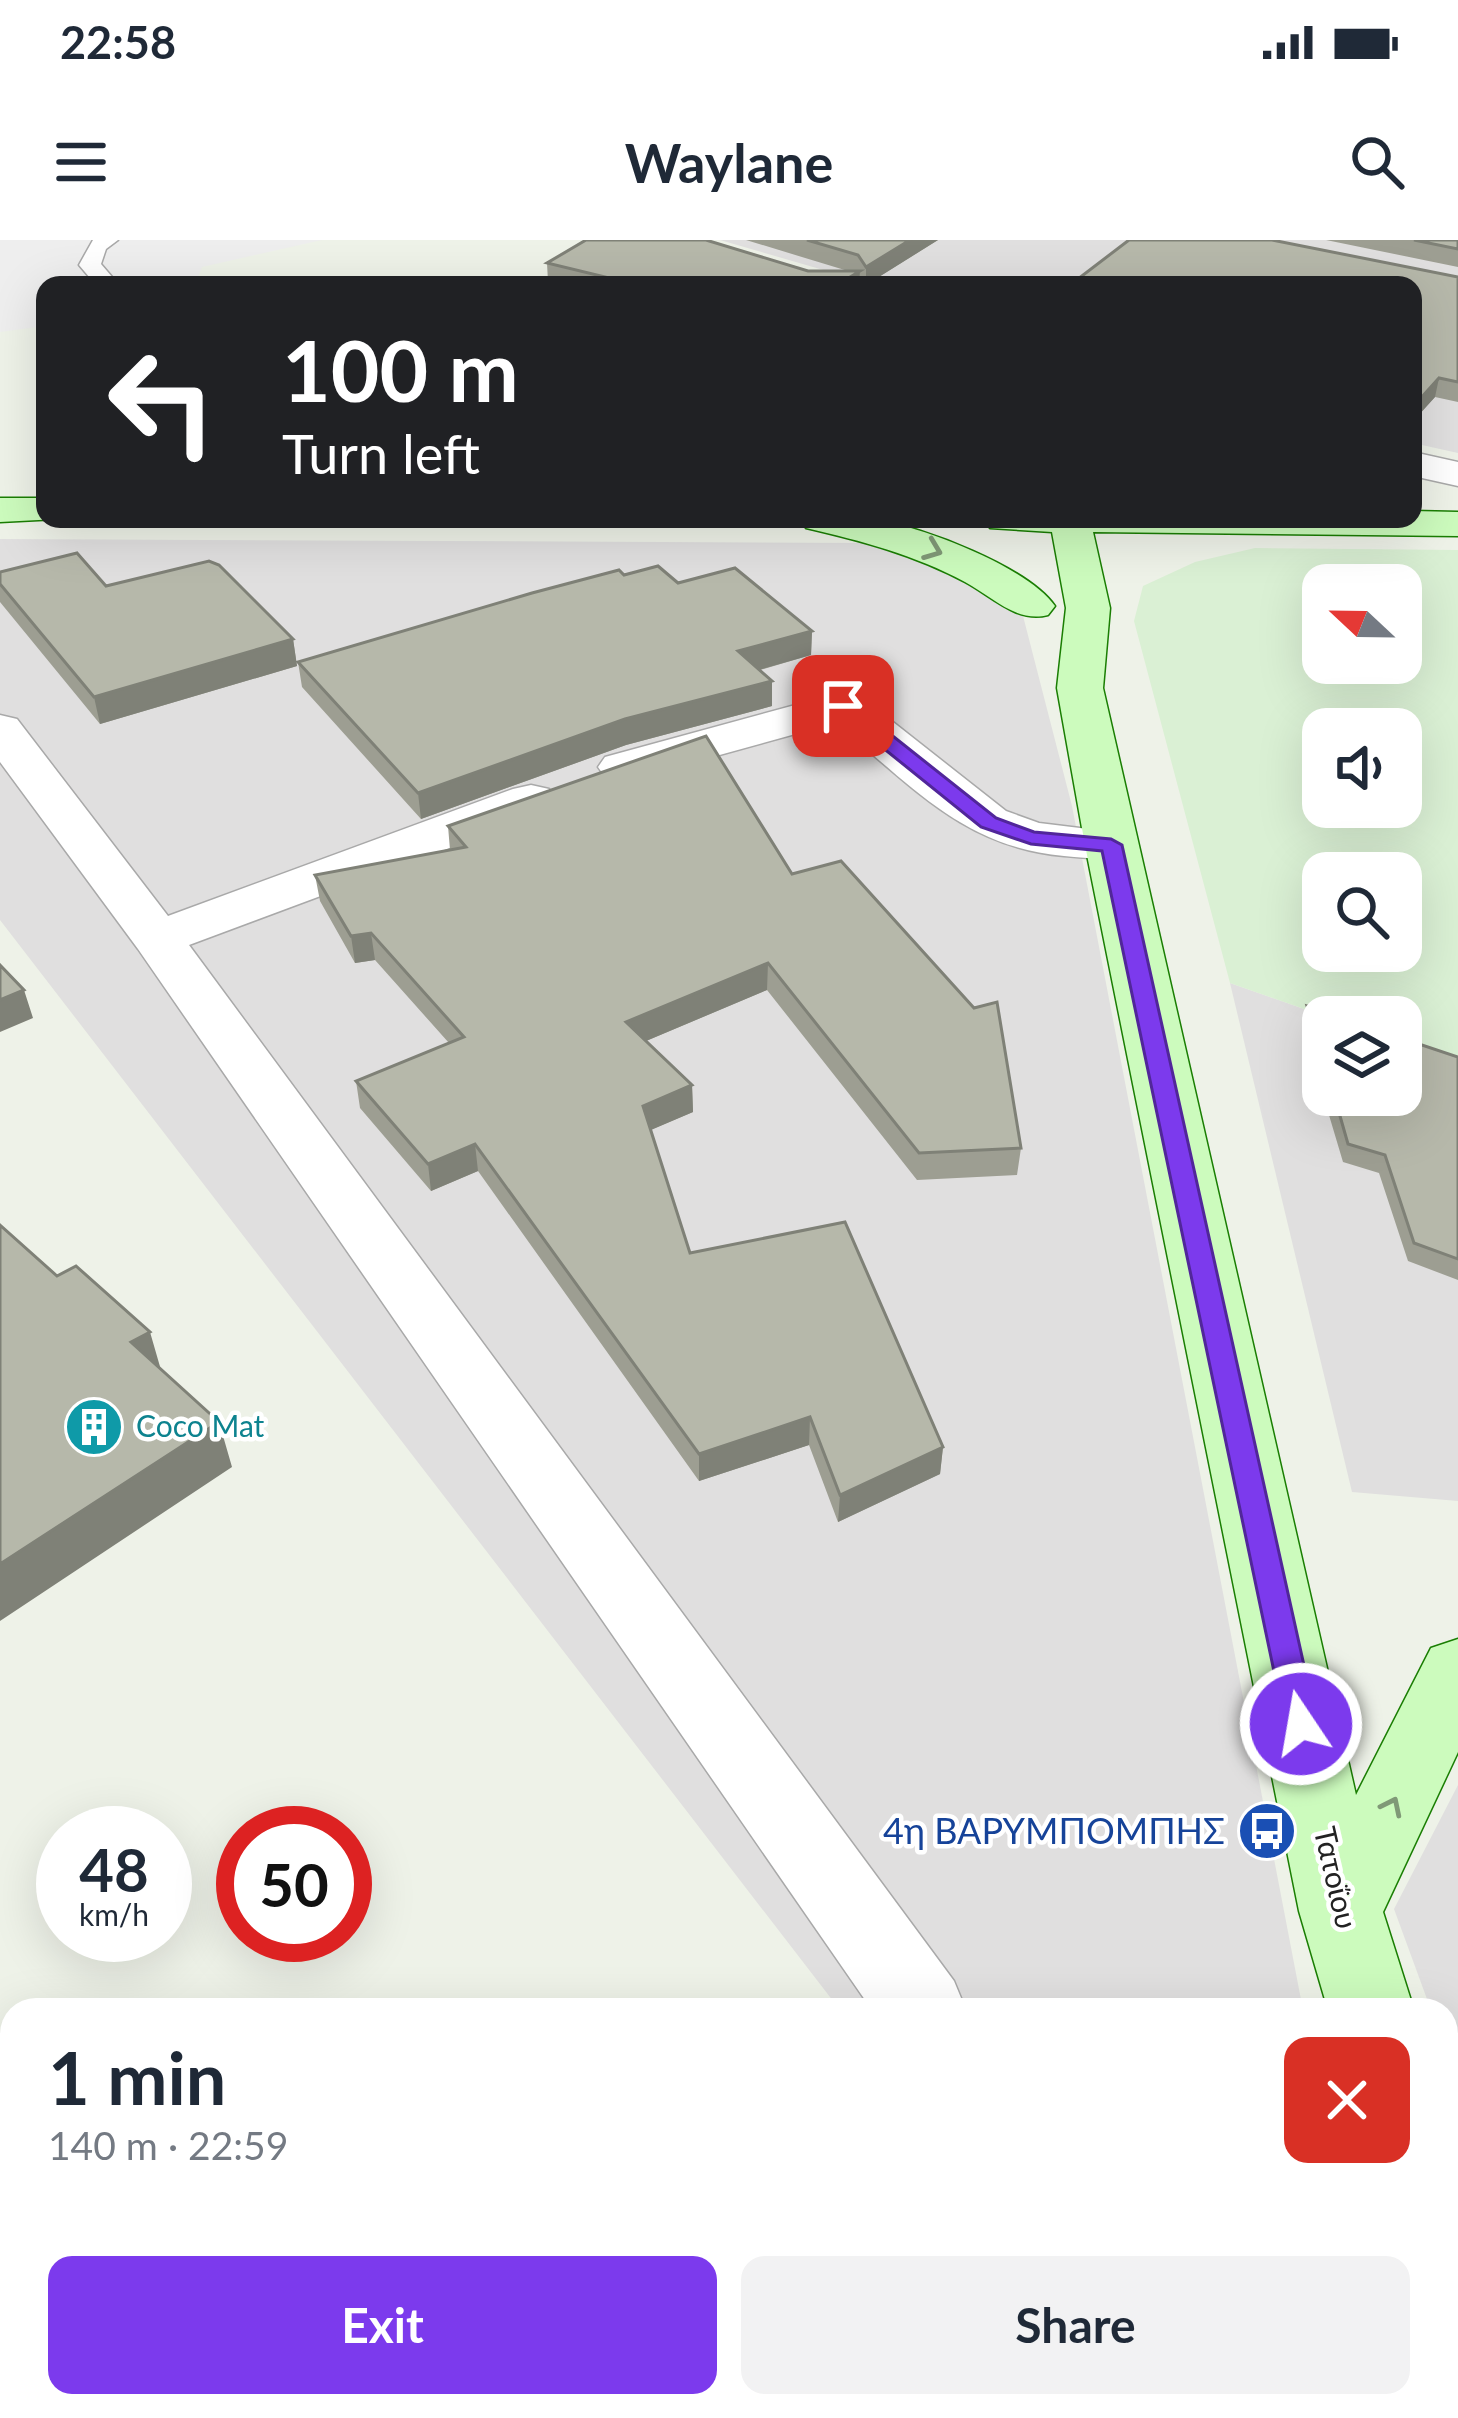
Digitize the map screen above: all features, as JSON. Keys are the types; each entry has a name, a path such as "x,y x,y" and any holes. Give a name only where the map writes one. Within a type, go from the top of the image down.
{"main road":[{"path":"0,510 36,511"},
{"path":"1422,524 1458,524"},
{"path":"854,528 936,550 973,566 1034,606"},
{"name":"Τατοΐου","path":"1010,528 1034,606 1080,688"},
{"name":"Τατοΐου","path":"1072,528 1088,608 1080,688 1111,845 1341,1911 1367,1998"},
{"path":"1088,608 1124,565 1211,528"},
{"path":"1341,1911 1458,1671"}],"street":[{"path":"1422,466 1458,474"},
{"path":"157,938 577,783 843,706 988,822 1031,838 1111,845"},
{"path":"0,729 157,938 914,1998"}],"lane":[{"path":"99,276 89,265 97,246 108,240"}],"shaded area":[{"path":"0,240 322,240 202,267 198,276 36,276 36,327 0,332"},
{"path":"720,240 1458,240 1458,453 1422,445 1422,276 844,276"},
{"path":"0,539 873,543 922,555 1022,612 1072,806 1301,1998 831,1998 0,920"},
{"path":"1230,983 1302,1008 1302,1116 1422,1116 1422,1083 1458,1063 1458,1501 1352,1492"},
{"path":"1458,1785 1458,1998 1427,1998 1394,1909"}],"green space":[{"path":"1255,548 1458,550 1458,1063 1422,1050 1422,996 1302,996 1302,1008 1230,983 1134,621 1143,586 1195,562"}],"building":[{"path":"586,240 706,240 808,271 860,271 852,276 601,276 547,263"},
{"path":"807,240 910,240 866,267 858,255"},
{"path":"1129,240 1272,240 1458,277 1458,382 1439,378 1422,397 1422,276 1082,276"},
{"path":"1414,240 1458,240 1458,249"},
{"path":"77,553 106,586 209,561 219,565 293,639 94,697 0,584 0,572"},
{"path":"658,566 678,583 735,568 812,631 738,651 772,681 625,719 418,793 298,662 532,593 619,570 624,575"},
{"path":"706,736 792,874 841,861 974,1008 997,1002 1021,1148 919,1153 768,963 626,1022 692,1085 643,1106 690,1253 845,1222 943,1447 840,1495 810,1417 699,1454 475,1144 428,1164 356,1081 464,1037 371,933 351,936 315,875 466,847 448,826"},
{"path":"0,965 24,990 0,1000"},
{"path":"1422,1045 1458,1057 1458,1259 1414,1243 1385,1155 1348,1144 1340,1116 1422,1116"},
{"name":"Coco Mat","path":"0,1225 57,1276 76,1266 150,1332 131,1342 219,1422 0,1564"}],"place":[{"name":"Coco Mat","path":"94,1427"},
{"name":"4η ΒΑΡΥΜΠΟΜΠΗΣ","path":"1267,1831"}],"route":[{"path":"843,706 988,822 1031,838 1111,845 1301,1724"}]}
